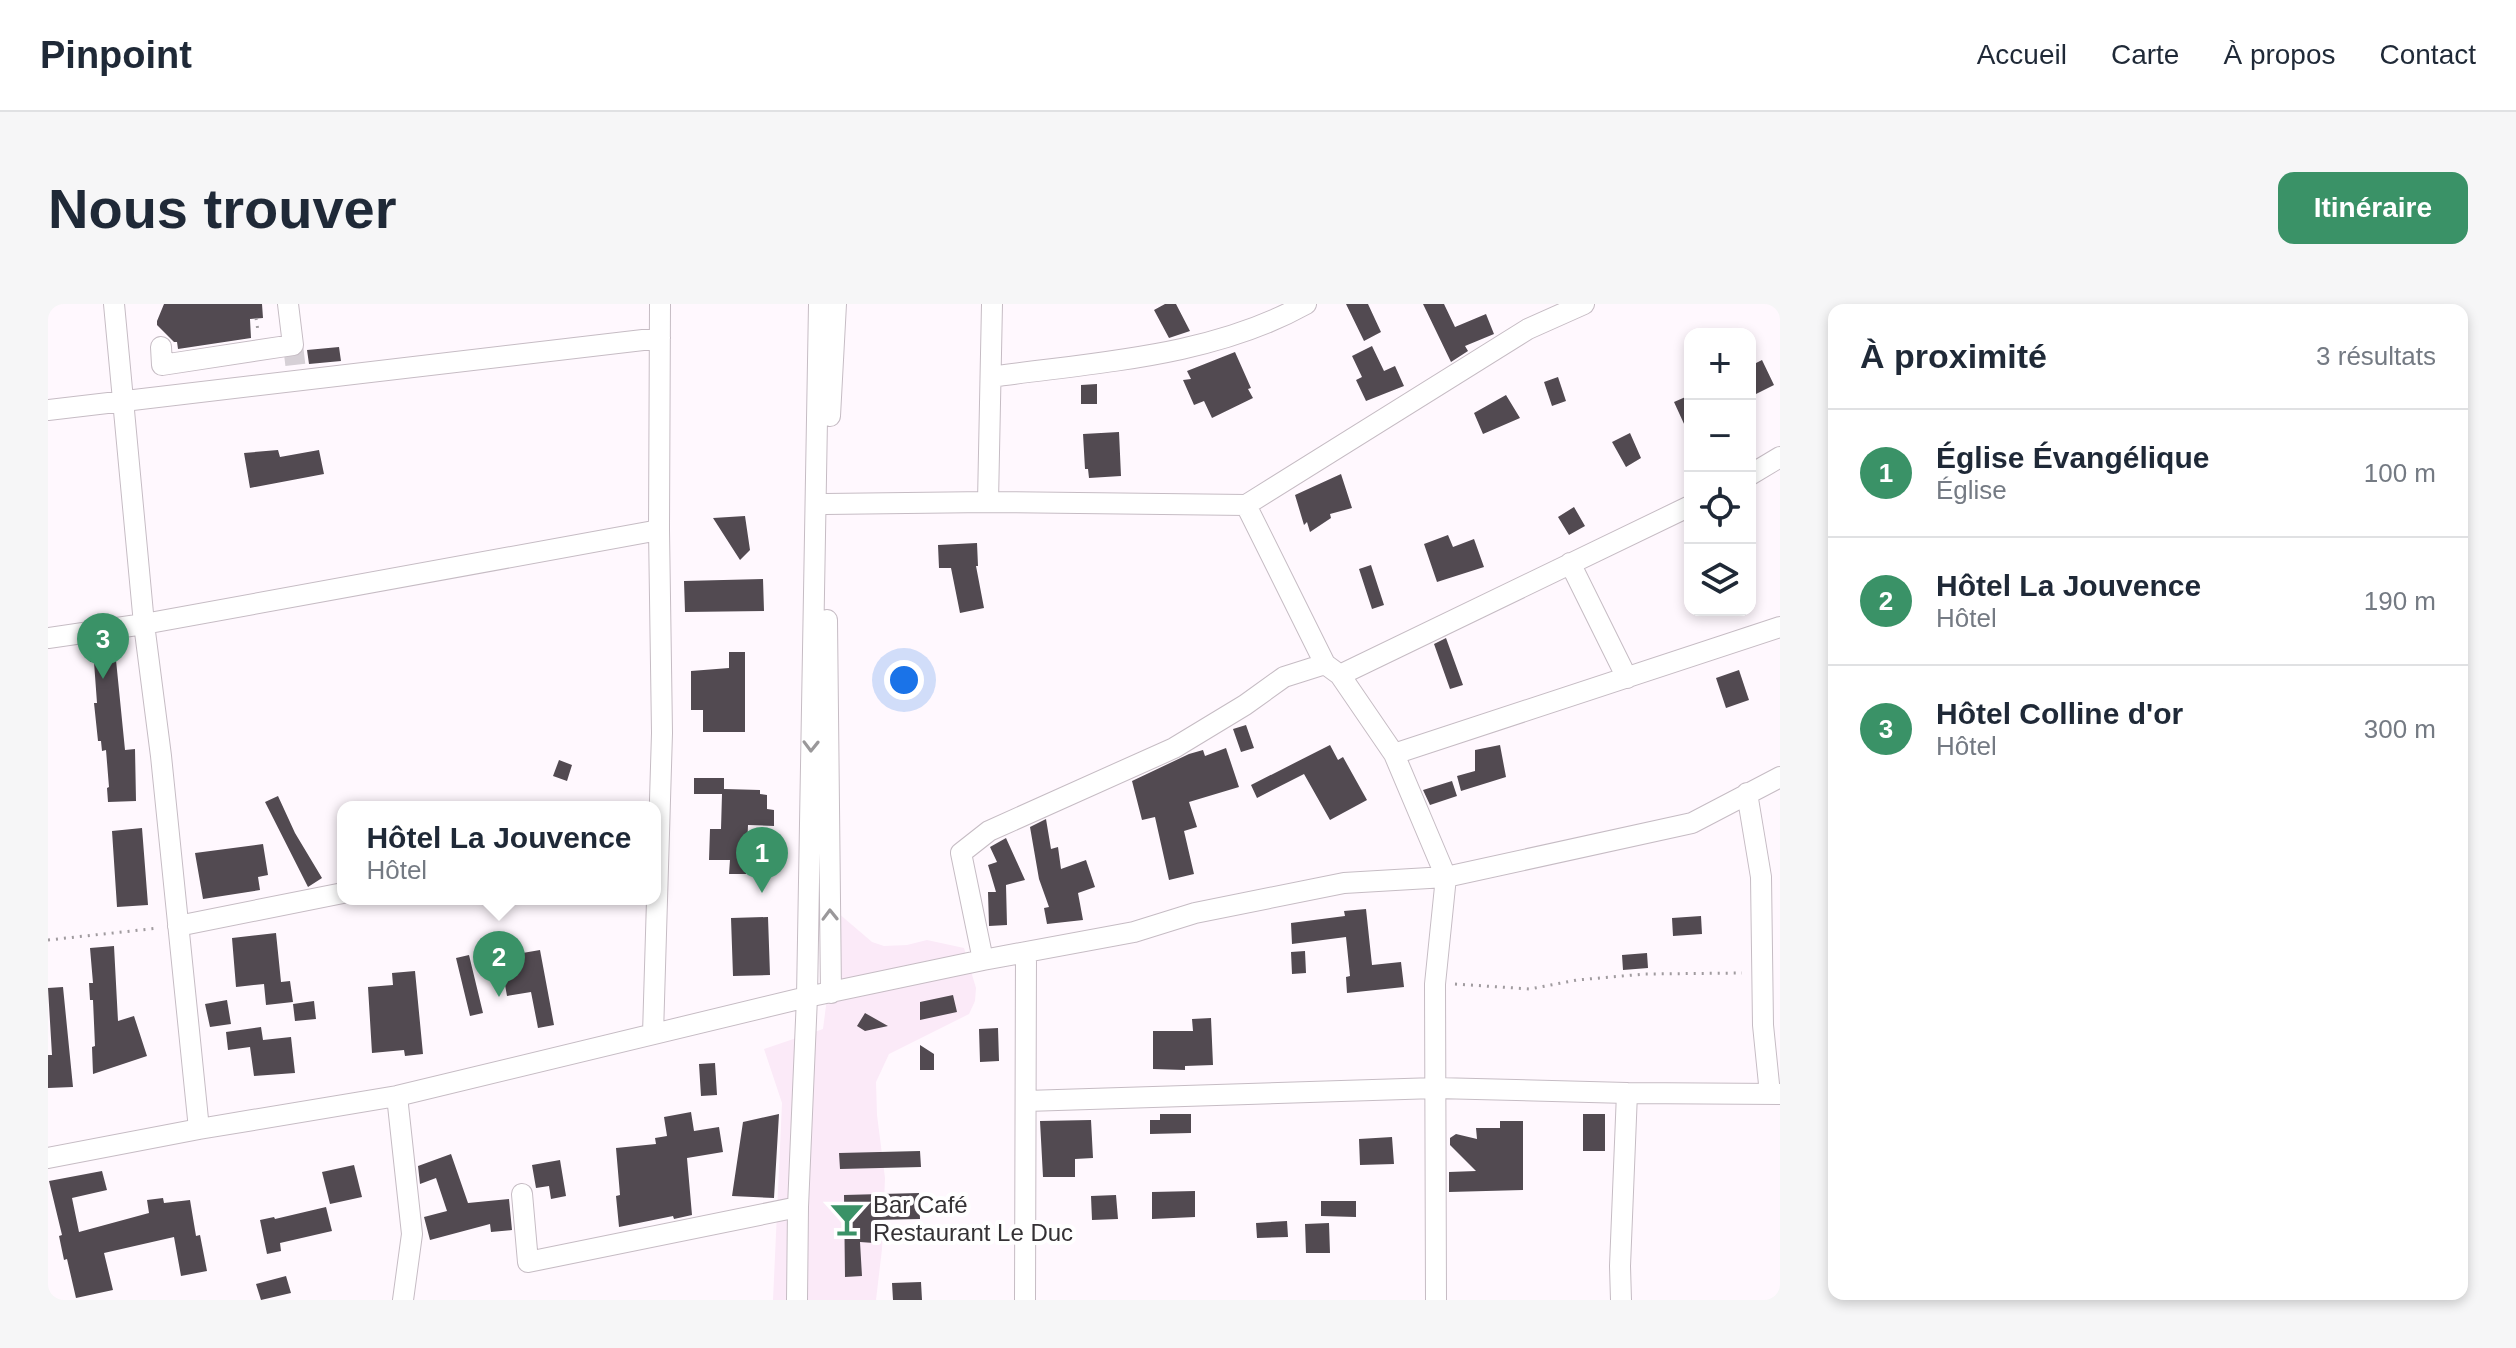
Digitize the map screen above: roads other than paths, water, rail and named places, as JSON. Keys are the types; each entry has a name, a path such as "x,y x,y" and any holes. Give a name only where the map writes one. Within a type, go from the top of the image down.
{"street":[{"path":"114,304 144,624 161,756 199,1129"},
{"path":"161,347 162,365 293,345 288,304"},
{"path":"658,801 662,733 660,304"},
{"path":"797,1300 807,997 819,304"},
{"path":"831,993 825,504 836,304"},
{"path":"988,502 992,304"},
{"path":"991,377 1149,355 1222,339 1306,304"},
{"path":"825,504 1246,505 1528,329 1584,304"},
{"path":"48,410 660,338"},
{"path":"1755,472 1780,457"},
{"path":"1246,505 1332,670 1394,754 1446,877 1435,984 1436,1300"},
{"path":"983,960 961,853 989,831 1174,748 1284,677 1332,670 1684,509"},
{"path":"48,638 144,624 659,530"},
{"path":"1570,563 1627,678"},
{"path":"1394,754 1780,627"},
{"path":"48,1158 397,1096 807,997 1134,932 1195,913 1344,883 1446,877 1692,823 1780,777"},
{"path":"1026,1101 1436,1088 1775,1094 1760,973 1761,877 1747,793"},
{"path":"178,926 337,894"},
{"path":"653,1034 655,905"},
{"path":"1025,1300 1026,952"},
{"path":"1621,1300 1627,1093"},
{"path":"397,1096 412,1234 403,1300"},
{"path":"522,1194 528,1262 798,1207"}],"tunnel":[{"path":"293,345 297,379"}],"place":[{"name":"Hôtel Colline d'or","path":"103,679"},
{"name":"Église Évangélique","path":"762,893"},
{"name":"Hôtel La Jouvence","path":"499,997"},
{"name":"Bar Café Restaurant Le Duc","path":"847,1219"}]}
